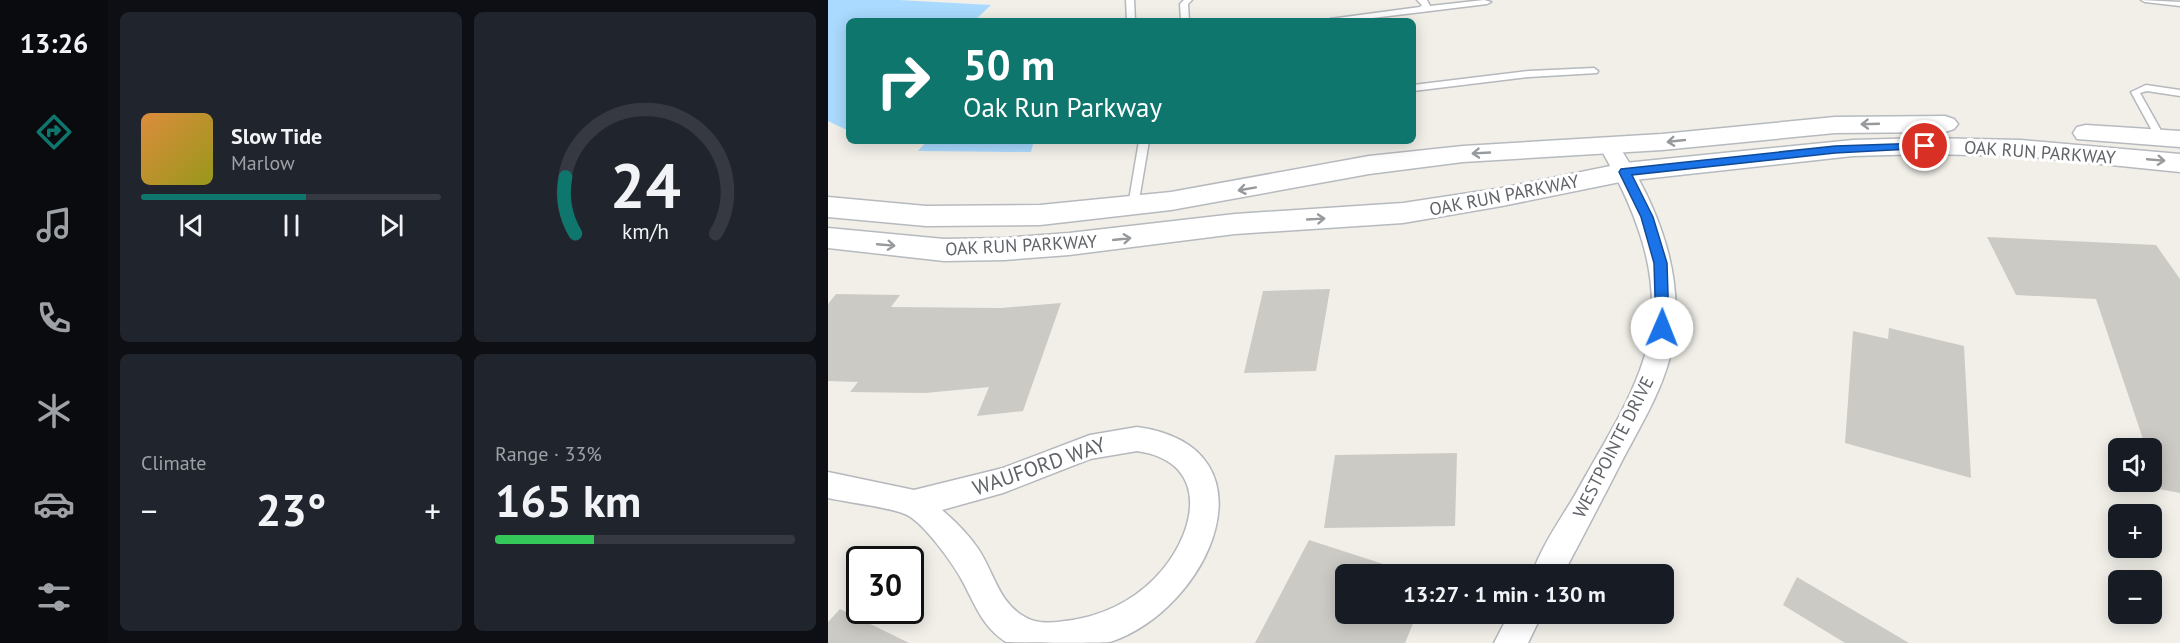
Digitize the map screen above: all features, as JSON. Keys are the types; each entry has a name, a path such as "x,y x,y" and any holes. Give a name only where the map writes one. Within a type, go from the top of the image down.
{"street":[{"name":"OAK RUN PARKWAY","path":"828,207 926,216 1040,215 1133,206 1244,190 1413,159 1610,146 1771,130 1897,123 2169,137"},
{"name":"WESTPOINTE DRIVE","path":"1552,564 1639,401 1660,343 1664,314 1660,263 1647,217 1610,146"},
{"name":"OAK RUN PARKWAY","path":"828,238 944,250 1058,245 1235,224 1355,218 1456,206 1625,172 1853,148 1925,146 2021,148 2180,163"},
{"name":"WAUFORD WAY","path":"828,485 914,503 1009,478 1044,466 1085,447 1112,440 1137,439 1160,443 1180,453 1195,468 1204,488 1205,511 1200,537 1186,564 1166,589 1140,611 1110,627 1077,637 1047,639 1019,632 999,618 985,599 970,563 957,546 914,503"},
{"path":"1510,643 1520,624"}],"lane":[{"path":"1130,0 1131,18"},
{"path":"1185,18 1184,4 1188,0"},
{"path":"2145,0 2180,4"},
{"path":"1347,18 1422,5 1487,2"},
{"path":"1416,88 1529,74 1594,71"},
{"path":"2169,137 2135,92 2146,88 2180,93"},
{"path":"1133,206 1143,144"}],"water":[{"path":"828,0 898,0 991,5 977,18 846,18 846,130 828,121"},
{"path":"924,144 1033,144 1031,152 918,151"}],"building":[{"path":"1987,237 2156,245 2180,279 2180,493 2162,490 2162,438 2143,438 2096,299 2016,295"},
{"path":"1330,289 1316,371 1244,373 1263,291"},
{"path":"836,294 900,295 891,307 1001,308 1061,303 1023,411 977,416 989,387 925,393 850,392 858,382 828,381 828,304"},
{"path":"1889,328 1964,346 1971,478 1845,443 1853,331 1888,339"},
{"path":"1457,453 1455,526 1324,528 1335,455"},
{"path":"1309,540 1383,564 1335,564 1335,624 1413,624 1405,643 1255,643"},
{"path":"1797,577 1909,643 1845,643 1783,605"},
{"path":"840,609 846,612 846,624 870,624 909,643 828,643 828,622"}],"route":[{"path":"1662,328 1664,314 1660,263 1647,217 1625,172 1780,154 1853,148 1925,146"}]}
